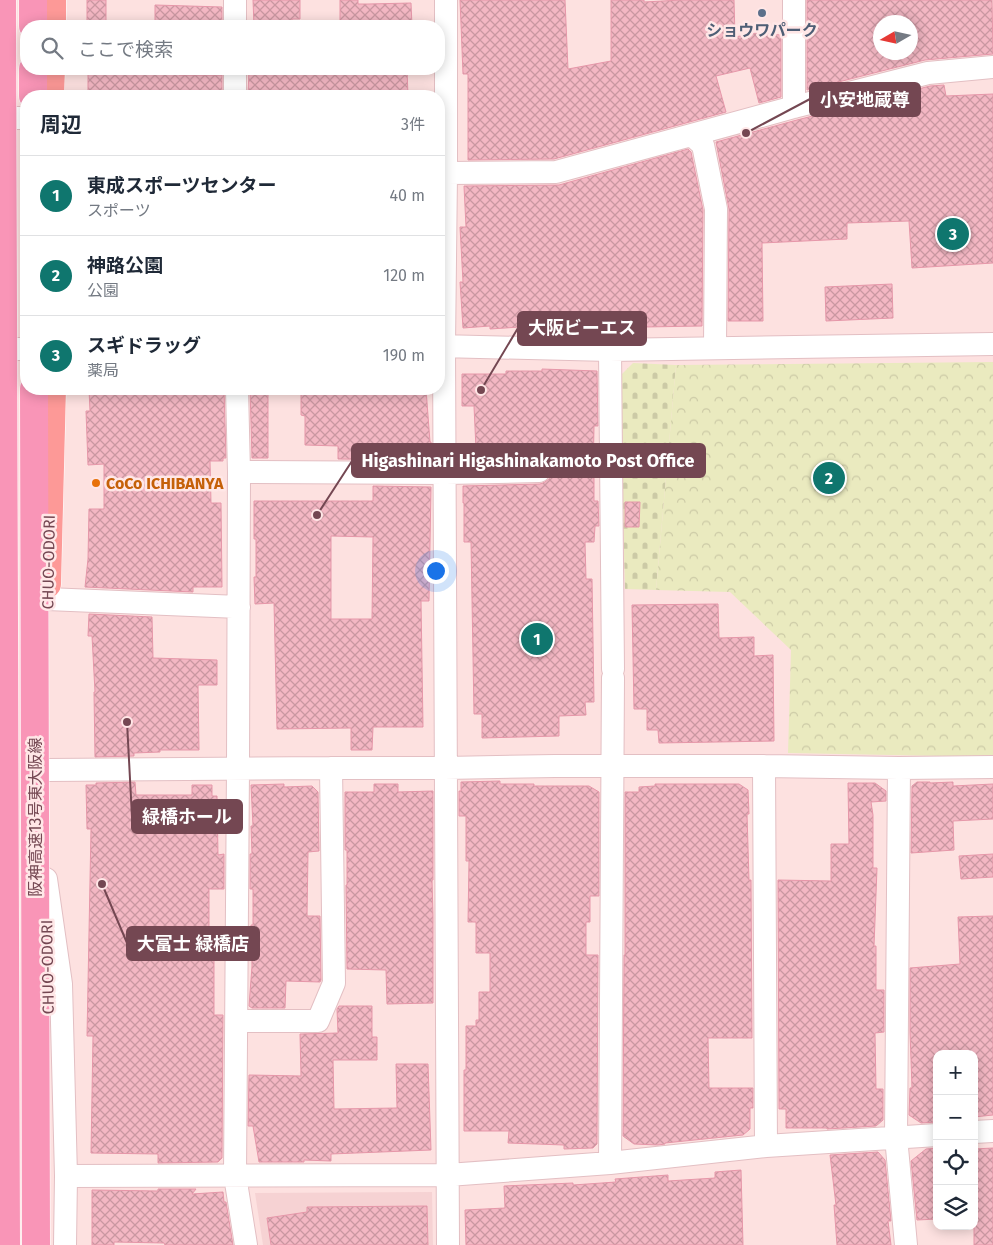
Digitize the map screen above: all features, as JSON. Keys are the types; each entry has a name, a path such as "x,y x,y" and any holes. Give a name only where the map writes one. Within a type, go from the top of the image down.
{"highway":[{"name":"阪神高速13号東大阪線","path":"2,0 6,1245"},
{"path":"33,0 33,20"},
{"path":"33,75 33,90"},
{"name":"阪神高速13号東大阪線","path":"34,395 36,1245"}],"main road":[{"path":"52,0 52,20"},
{"path":"50,90 51,75"},
{"name":"CHUO-ODORI","path":"47,1245 46,770 47,598 52,395"}],"street":[{"path":"235,0 235,20"},
{"path":"445,216 446,0"},
{"path":"794,0 794,107"},
{"path":"446,173 556,172 794,107 928,73 993,66"},
{"path":"235,75 235,90"},
{"path":"0,118 20,118"},
{"path":"692,135 703,146 716,209 715,348"},
{"path":"445,346 610,350 993,344"},
{"path":"0,349 20,349"},
{"path":"610,350 613,673 610,1163"},
{"path":"237,395 239,607 236,1176 246,1245"},
{"path":"444,395 446,473 445,768 448,1245"},
{"path":"239,472 446,473 539,471"},
{"path":"47,598 239,607"},
{"path":"46,770 445,768 612,765 993,767"},
{"path":"764,766 766,1146"},
{"path":"237,1021 318,1021 334,982 331,768"},
{"path":"899,768 896,1138 906,1245"},
{"path":"46,879 61,984 66,1176 65,1245"},
{"path":"978,1132 993,1131"},
{"path":"66,1176 448,1176 610,1163 766,1146 933,1135"}],"shaded area":[{"path":"432,1192 433,1245 263,1245 255,1193"}],"green space":[{"path":"993,362 993,757 788,753 791,650 730,592 656,590 676,365"},
{"path":"633,363 676,365 656,590 625,589 619,377"}],"building":[{"path":"87,0 106,0 106,20 87,20"},
{"path":"253,0 300,0 300,19 254,20"},
{"path":"340,0 358,0 358,4 411,3 412,20 340,20"},
{"path":"460,0 565,0 568,69 611,61 611,0 644,0 644,2 734,0 735,37 756,33 781,35 781,97 759,103 750,68 716,76 726,112 554,159 468,160 468,74 463,74"},
{"path":"807,0 992,0 993,54 925,60 807,90"},
{"path":"155,5 222,7 222,20 155,20"},
{"path":"88,75 222,75 222,90 88,90"},
{"path":"249,75 407,75 408,90 248,90"},
{"path":"944,85 946,96 993,94 993,263 912,268 909,221 847,223 847,239 762,243 763,321 728,321 729,209 716,142 930,86"},
{"path":"688,149 691,152 703,210 702,326 644,327 644,322 581,328 581,323 490,329 490,326 463,328 460,282 463,282 460,227 466,227 464,186 559,185"},
{"path":"892,284 893,318 826,321 825,287"},
{"path":"542,369 597,371 598,426 594,426 593,478 594,501 598,501 599,526 595,526 594,542 585,542 586,579 592,579 594,702 585,702 586,715 559,716 559,736 482,738 482,714 474,714 471,542 464,542 463,486 540,484 550,478 552,470 546,460 539,458 464,459 463,450 476,449 474,406 462,406 462,374 506,374 506,371 542,371"},
{"path":"89,395 224,395 226,458 223,458 223,461 210,461 211,503 221,503 222,587 193,587 193,592 85,587 88,559 89,509 104,509 104,464 88,465 86,411 90,411"},
{"path":"250,395 268,395 268,458 252,458"},
{"path":"301,395 426,395 431,455 427,460 338,459 338,446 305,445 305,416 301,415"},
{"path":"373,486 431,487 429,601 421,601 423,727 373,727 372,750 351,750 351,728 277,729 274,603 255,604 256,539 254,539 254,501 373,501","holes":["331,536 373,537 372,619 331,619"]},
{"path":"625,502 640,502 639,527 625,527"},
{"path":"718,604 719,638 754,637 754,656 773,655 774,741 659,743 658,730 647,730 647,709 634,709 632,605"},
{"path":"89,614 152,617 153,658 217,660 217,685 198,685 199,750 160,750 160,752 134,753 134,756 95,757 95,692 92,636 88,636"},
{"path":"500,781 500,784 534,784 534,786 589,786 599,792 599,896 590,896 590,922 586,922 586,955 598,955 597,1144 593,1148 564,1149 564,1145 508,1143 509,1131 464,1131 466,1026 476,1026 476,1020 479,1020 479,992 490,992 490,953 476,953 476,922 468,922 469,861 466,861 466,816 459,816 459,791 461,791 461,782"},
{"path":"135,782 136,795 192,795 192,785 212,785 212,796 217,796 218,855 224,854 224,889 209,889 209,934 214,934 214,1015 223,1015 222,1158 218,1162 158,1163 158,1154 91,1153 93,1036 87,1036 91,829 87,829 86,785"},
{"path":"917,782 953,782 953,786 993,784 993,819 953,821 954,850 911,853 912,786"},
{"path":"848,783 875,783 886,791 886,801 871,802 873,815 873,868 877,868 874,946 876,946 876,990 884,990 884,1032 875,1033 876,1089 883,1089 883,1120 876,1126 827,1129 786,1128 786,1109 779,1109 778,880 831,881 831,844 849,844"},
{"path":"284,784 284,787 312,786 318,792 319,851 308,852 307,916 320,916 321,980 320,982 286,981 285,1008 252,1008 249,1006 252,966 251,925 253,925 253,889 250,889 251,826 253,826 251,785"},
{"path":"374,784 398,784 398,792 433,791 433,1003 387,1004 386,970 347,969 345,792 374,792"},
{"path":"655,784 739,784 748,790 749,880 751,880 752,1038 708,1038 709,1088 753,1088 753,1108 750,1108 750,1129 743,1135 658,1145 634,1144 623,1136 625,792 639,792 639,787 655,786"},
{"path":"993,854 993,877 961,879 959,856"},
{"path":"993,916 993,1115 978,1117 978,1050 933,1050 933,1122 921,1123 909,1115 910,1088 912,1088 910,968 960,964 958,917"},
{"path":"339,1006 372,1006 372,1037 377,1037 377,1060 333,1060 334,1109 397,1108 396,1064 428,1064 431,1150 331,1154 331,1161 259,1162 253,1126 248,1126 249,1075 301,1076 300,1034 338,1033 337,1009"},
{"path":"933,1148 933,1219 917,1220 911,1161 926,1149"},
{"path":"993,1148 993,1245 974,1245 974,1230 978,1230 978,1149"},
{"path":"878,1152 885,1160 891,1221 888,1221 891,1245 837,1245 834,1205 836,1205 830,1155"},
{"path":"741,1170 743,1245 466,1245 465,1210 505,1208 504,1186 573,1183 573,1185 616,1182 615,1179 668,1175 668,1181 715,1178 715,1172"},
{"path":"158,1189 196,1189 192,1194 223,1192 233,1245 165,1245 164,1243 114,1242 114,1245 92,1245 92,1190 158,1191"},
{"path":"427,1206 428,1245 271,1245 267,1218 307,1212 307,1207"}],"place":[{"name":"ショウワパーク","path":"762,13"},
{"name":"小安地蔵尊","path":"746,133"},
{"name":"スギドラッグ","path":"953,234"},
{"name":"大阪ビーエス","path":"481,390"},
{"name":"神路公園","path":"829,478"},
{"name":"CoCo ICHIBANYA","path":"96,483"},
{"name":"Higashinari Higashinakamoto Post Office","path":"317,515"},
{"name":"東成スポーツセンター","path":"537,639"},
{"name":"緑橋ホール","path":"127,722"},
{"name":"大富士 緑橋店","path":"102,884"}]}
